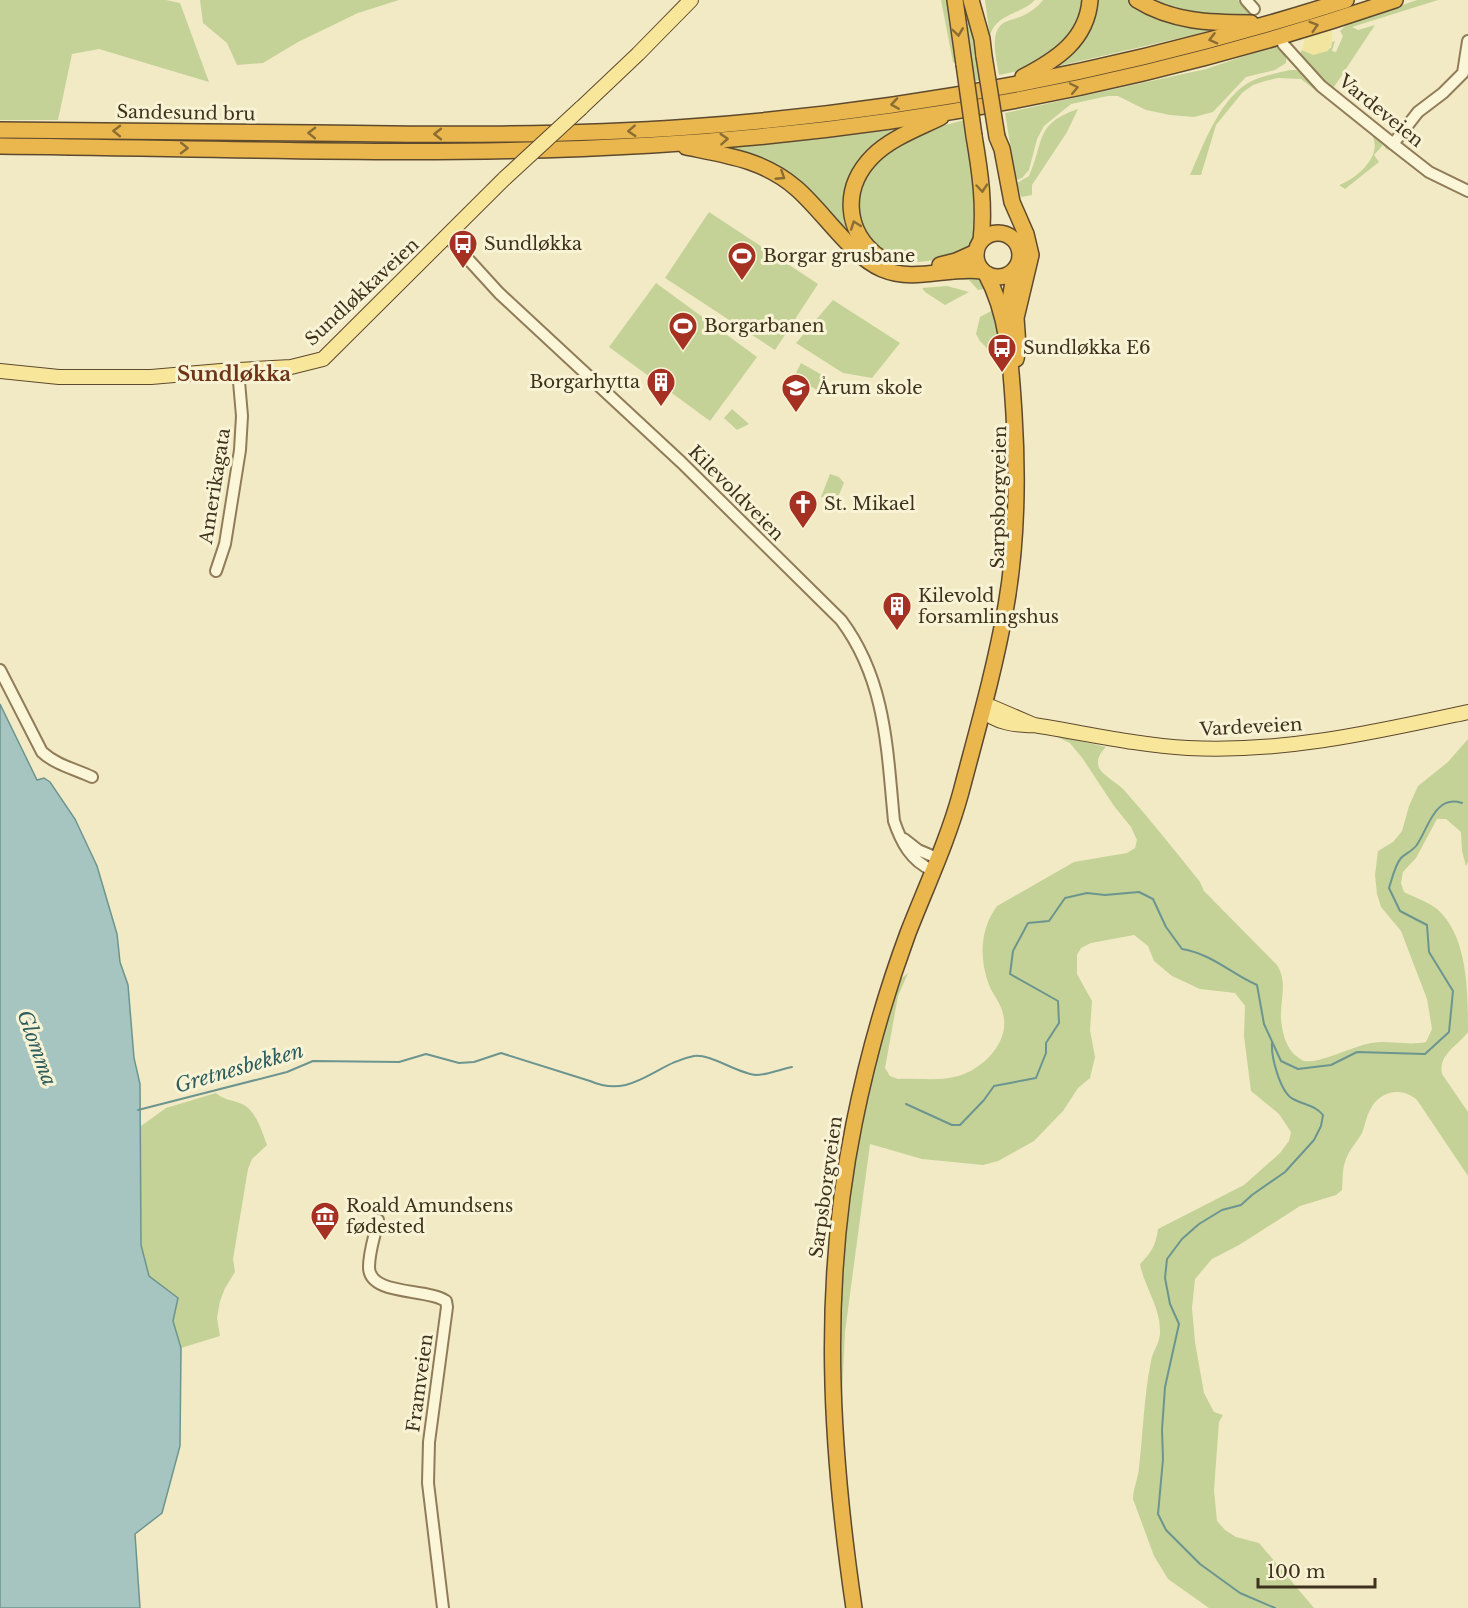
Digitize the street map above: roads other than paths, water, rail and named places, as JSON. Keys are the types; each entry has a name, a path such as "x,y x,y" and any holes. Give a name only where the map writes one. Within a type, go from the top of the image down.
{"highway":[{"path":"955,0 982,189 983,213 977,262 984,273"},
{"path":"665,144 739,158 773,171 799,189 862,256 883,270 914,275 974,270 998,278 1005,277 1019,265 1021,252 1005,208 982,39 971,0"},
{"path":"1006,85 1042,66 1069,47 1083,30 1090,0"},
{"path":"1137,0 1165,14 1187,20 1269,24"},
{"name":"Sandesund bru","path":"0,130 528,134 691,127 838,112 1006,85 1143,57 1269,24 1346,0"},
{"path":"665,144 817,130 959,110 1075,88 1196,59 1395,0"},
{"path":"959,110 901,137 873,156 861,172 853,192 852,218 862,241 876,254 891,263 918,267 956,261 991,234 1010,236 1015,240"},
{"path":"997,136 1002,149 1012,202 1029,243 1031,255 1017,318 1016,359"},
{"name":"Sandesund bru","path":"0,146 370,150 512,149 665,144"},
{"name":"Sarpsborgveien","path":"854,1608 842,1523 833,1423 832,1333 838,1229 853,1126 876,1031 890,983 935,864 988,711 1010,624 1020,545 1022,460 1010,300 1015,270"},
{"name":"Sarpsborgveien","path":"984,273 1001,312 1010,364 1016,487 1013,550 988,711"}],"main road":[{"name":"Sundløkkaveien","path":"0,371 59,377 151,377 291,368 323,359 505,178 638,54 691,0"},
{"name":"Vardeveien","path":"988,711 1005,722 1162,746 1238,749 1290,746 1351,737 1468,712"}],"street":[{"path":"1246,0 1254,9"},
{"path":"1393,144 1418,112 1443,93 1463,73 1468,41"},
{"name":"Vardeveien","path":"1282,44 1321,86 1393,144 1430,172 1468,191"},
{"name":"Kilevoldveien","path":"447,236 500,293 681,462 841,620 855,639 876,687 897,831 935,864"},
{"name":"Amerikagata","path":"216,571 225,544 240,450 242,416 238,370"},
{"path":"0,670 42,753 52,762 74,768 92,777"},
{"name":"Framveien","path":"378,1220 369,1268 371,1276 384,1287 435,1295 446,1301 429,1443 428,1483 443,1608"}],"water":[{"name":"Glomma","path":"0,704 37,780 44,778 50,782 75,819 97,866 117,934 120,962 128,985 134,1058 140,1084 141,1245 149,1276 178,1298 173,1321 181,1348 180,1446 162,1513 135,1534 140,1608 0,1608"}],"waterway":[{"name":"Gretnesbekken","path":"906,1104 952,1125 960,1125 994,1086 1036,1078 1046,1053 1046,1043 1059,1023 1058,1001 1010,974 1013,951 1028,923 1049,921 1065,898 1087,893 1105,895 1139,892 1153,899 1166,927 1182,949 1212,959 1257,985 1264,1024 1281,1061 1298,1069 1331,1065 1357,1052 1425,1054 1449,1032 1453,991 1429,952 1427,925 1400,911 1389,888 1399,861 1416,846 1438,808 1452,802 1462,803"},
{"path":"1272,1043 1275,1065 1284,1089 1293,1099 1320,1112 1323,1115 1321,1126 1314,1140 1285,1172 1241,1205 1222,1210 1199,1224 1182,1239 1167,1259 1165,1278 1170,1304 1179,1324 1165,1387 1162,1430 1163,1459 1158,1514 1166,1530 1200,1564 1240,1593 1275,1608"},
{"name":"Gretnesbekken","path":"138,1110 287,1072 313,1061 399,1062 426,1054 459,1063 474,1062 501,1053 605,1086 632,1083 680,1060 694,1056 708,1058 756,1075 792,1067"}],"place":[{"name":"Sundløkka","path":"463,270"},
{"name":"Borgar grusbane","path":"742,282"},
{"name":"Borgarbanen","path":"683,352"},
{"name":"Sundløkka E6","path":"1002,374"},
{"name":"Borgarhytta","path":"661,408"},
{"name":"Årum skole","path":"796,414"},
{"name":"St. Mikael","path":"803,530"},
{"name":"Kilevold forsamlingshus","path":"897,632"},
{"name":"Roald Amundsens fødested","path":"325,1242"}],"district":[{"name":"Sundløkka","path":"234,374"}]}
